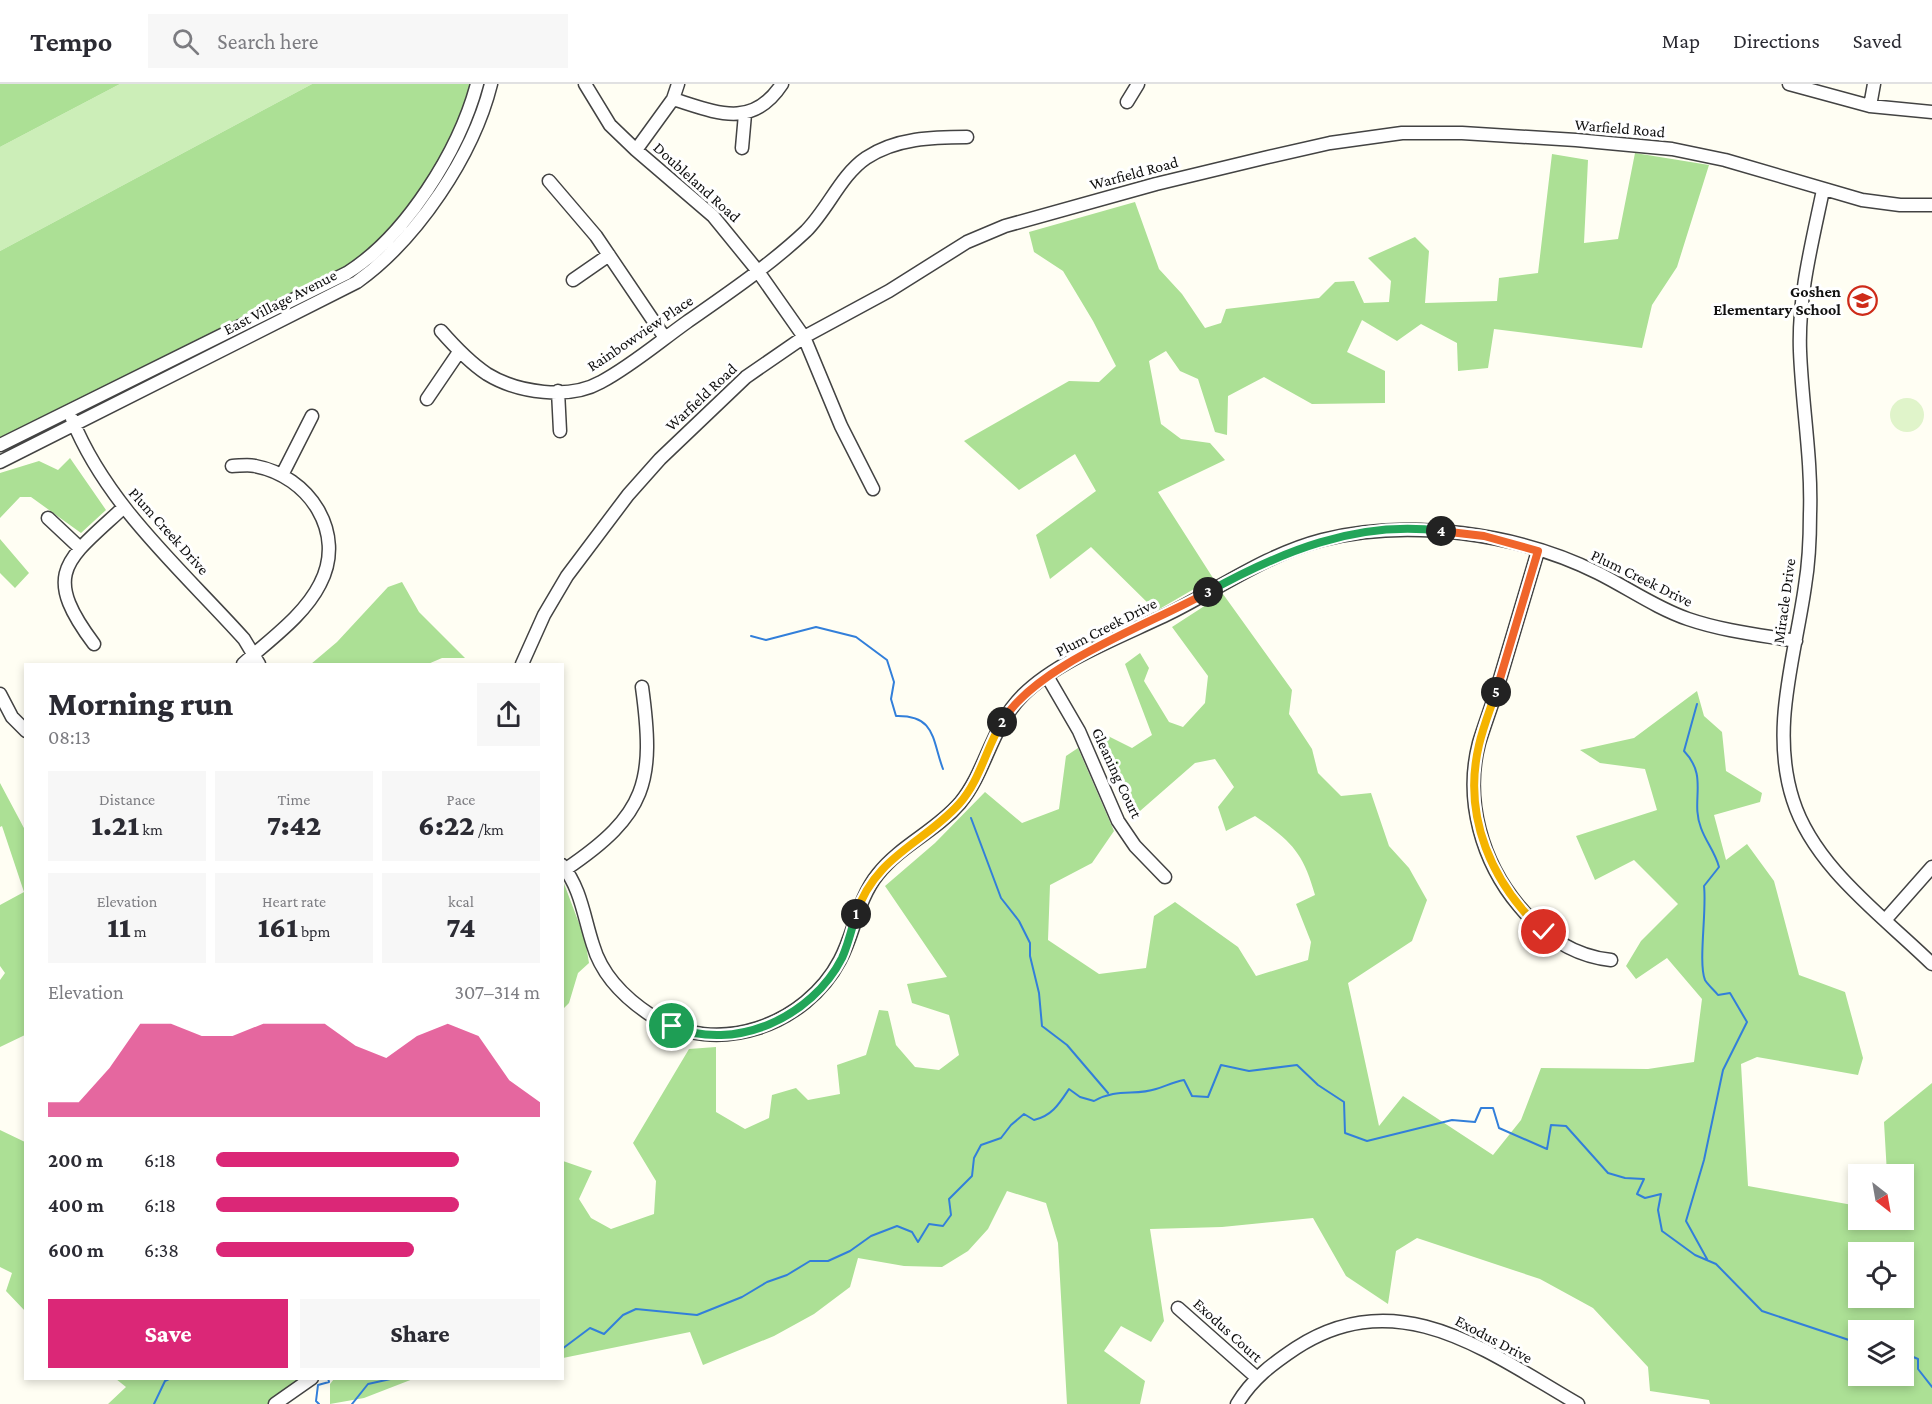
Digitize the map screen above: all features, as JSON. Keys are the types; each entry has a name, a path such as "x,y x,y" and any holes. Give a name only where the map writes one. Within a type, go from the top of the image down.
{"street":[{"name":"East Village Avenue","path":"0,445 347,273 368,260 427,189 451,149 477,84"},
{"name":"East Village Avenue","path":"0,462 357,282 383,263 413,228 457,166 483,113 491,84"},
{"name":"Doubleland Road","path":"585,84 610,125 713,216 757,270 804,337 841,426 873,489"},
{"path":"636,150 673,99 678,84"},
{"path":"673,99 720,114 745,114 764,105 782,84"},
{"path":"1127,102 1138,84"},
{"path":"1789,84 1870,106 1932,112"},
{"path":"1870,106 1874,84"},
{"path":"742,147 745,114"},
{"name":"Warfield Road","path":"522,663 544,615 567,576 628,495 660,459 746,377 804,337 889,291 967,242 1005,226 1242,163 1330,143 1402,133 1462,133 1557,138 1672,149 1725,160 1823,190 1899,205 1932,205"},
{"name":"Rainbowview Place","path":"441,331 459,352 498,380 530,389 558,391 570,391 600,383 757,270 804,232 824,212 854,168 868,157 925,137 967,137"},
{"path":"549,181 609,255 665,338"},
{"name":"Miracle Drive","path":"1823,190 1807,262 1801,313 1800,349 1811,511 1806,584 1783,734 1787,779 1802,823 1823,858 1932,964"},
{"path":"573,280 609,255"},
{"path":"427,399 459,352"},
{"path":"558,391 560,431"},
{"name":"Plum Creek Drive","path":"69,410 100,475 124,507 244,639 257,660"},
{"path":"282,475 312,416"},
{"path":"232,466 254,465 282,475 305,492 323,516 329,546 329,559 321,584 308,603 257,660"},
{"path":"94,644 73,616 64,592 67,568 80,548 124,507"},
{"path":"48,518 80,548"},
{"name":"Plum Creek Drive","path":"564,867 579,896 594,951 610,979 628,999 656,1019 679,1029 722,1035 756,1030 785,1018 814,996 825,983 842,958 858,908 876,876 898,852 940,824 961,802 974,783 993,737 1005,716 1025,693 1047,676 1179,609 1256,565 1324,540 1376,531 1432,530 1484,536 1538,551 1595,571 1657,606 1688,619 1719,628 1796,641"},
{"path":"1538,551 1479,745 1474,782 1477,819 1494,870 1525,914 1544,932 1579,954 1611,960"},
{"name":"Gleaning Court","path":"1047,676 1079,731 1118,821 1136,846 1165,877"},
{"path":"564,867 613,835 627,817 639,795 648,749 642,687"},
{"path":"0,694 12,717 24,729"},
{"path":"1886,919 1932,867"},
{"name":"Exodus Court","path":"1178,1308 1256,1377"},
{"name":"Exodus Drive","path":"1237,1404 1256,1377 1298,1347 1329,1331 1349,1325 1388,1321 1437,1328 1465,1339 1578,1404"},
{"path":"275,1404 309,1380"}],"green space":[{"path":"0,84 120,84 0,147"},
{"path":"120,84 312,84 0,251 0,147"},
{"path":"312,84 477,84 451,149 368,260 0,445 0,251"},
{"path":"1635,153 1709,165 1677,267 1652,305 1642,348 1494,329 1488,368 1458,371 1457,343 1421,324 1397,341 1362,320 1347,352 1385,371 1385,403 1312,404 1264,377 1228,396 1227,435 1215,432 1198,379 1180,371 1166,351 1149,361 1161,424 1181,439 1210,443 1225,460 1158,492 1213,578 1156,611 1091,547 1050,579 1036,535 1096,491 1075,454 1019,490 964,441 1069,381 1099,382 1116,366 1093,321 1063,271 1034,252 1029,232 1135,202 1159,269 1182,294 1205,328 1221,323 1226,309 1319,298 1335,282 1354,281 1364,303 1389,302 1391,281 1368,258 1415,237 1429,251 1425,303 1497,301 1499,278 1538,273 1552,154 1588,160 1584,243 1618,239"},
{"path":"1907,398 1919,403 1924,415 1919,427 1907,432 1895,427 1890,415 1895,403"},
{"path":"70,458 106,510 81,533 31,497 20,497 0,518 0,473 39,461 58,470"},
{"path":"0,539 29,573 15,588 0,573"},
{"path":"402,582 419,612 465,658 442,658 430,663 312,663 337,642 388,587"},
{"path":"1223,594 1292,690 1289,714 1312,749 1318,773 1341,796 1371,793 1389,846 1409,868 1427,900 1412,941 1348,983 1379,1126 1403,1096 1493,1155 1521,1120 1541,1068 1648,1069 1694,1062 1702,999 1667,958 1636,979 1626,966 1641,941 1678,904 1634,860 1595,880 1576,836 1657,810 1645,769 1600,763 1580,750 1634,738 1697,691 1704,716 1722,732 1726,771 1762,793 1760,802 1714,815 1726,860 1747,844 1774,881 1799,975 1845,992 1863,1058 1858,1075 1757,1057 1741,1064 1748,1186 1848,1204 1848,1230 1914,1230 1914,1164 1886,1164 1884,1122 1932,1083 1932,1404 1710,1404 1709,1400 1650,1391 1648,1367 1593,1308 1540,1279 1417,1238 1396,1251 1388,1304 1346,1276 1313,1218 1222,1227 1150,1229 1164,1321 1151,1342 1121,1326 1104,1351 1145,1381 1140,1404 1067,1404 1058,1243 1046,1203 1007,1191 988,1229 968,1251 942,1267 904,1266 858,1258 850,1287 814,1314 774,1336 703,1365 690,1332 564,1358 564,1161 592,1171 579,1199 591,1218 611,1229 654,1214 656,1181 633,1143 689,1049 716,1047 716,1112 745,1129 769,1118 772,1095 796,1088 808,1100 840,1094 837,1065 866,1055 879,1010 888,1011 896,1045 915,1067 939,1070 959,1055 949,1015 912,1003 907,984 947,977 885,886 935,843 985,792 1022,823 1059,809 1066,756 1078,748 1114,831 1092,863 1050,885 1048,940 1099,974 1146,968 1154,916 1175,902 1238,947 1256,976 1308,960 1311,942 1296,904 1315,895 1306,868 1287,841 1255,816 1226,831 1218,807 1234,787 1215,759 1195,763 1132,818 1096,734 1098,731 1132,748 1152,735 1125,664 1140,653 1149,668 1144,681 1169,722 1183,727 1205,703 1208,676 1172,627"},
{"path":"0,783 24,828 24,892 2,826 0,827"},
{"path":"564,884 585,939 589,963 578,973 569,1003 564,1008"},
{"path":"24,892 24,1035 0,1047 0,980 5,973 0,966 0,905"},
{"path":"0,1130 24,1142 24,1310 6,1291 12,1273 0,1267"},
{"path":"117,1380 305,1380 275,1404 108,1404 126,1387"},
{"path":"333,1380 410,1380 364,1398 330,1404 330,1384"}],"waterway":[{"path":"751,636 766,640 816,627 856,637 887,660 894,682 891,699 896,716 909,717 926,725 934,739 943,769"},
{"path":"1697,704 1684,751 1696,770 1698,818 1719,867 1704,886 1703,972 1705,980 1718,995 1730,993 1747,1022 1723,1070 1704,1160 1686,1221 1707,1259"},
{"path":"971,818 1001,898 1019,921 1030,943 1030,956 1039,993 1042,1026 1067,1045 1108,1093"},
{"path":"564,1348 590,1328 604,1334 623,1315 636,1309 697,1315 742,1297 810,1261 828,1261 850,1251 871,1236 897,1226 912,1232 918,1242 929,1224 943,1226 951,1215 949,1199 972,1176 974,1158 981,1145 1001,1138 1024,1114 1034,1120 1046,1116 1069,1089 1080,1097 1094,1101 1118,1093 1148,1091 1184,1080 1192,1096 1208,1097 1221,1065 1249,1071 1297,1065 1318,1085 1344,1102 1345,1133 1367,1141 1452,1120 1475,1122 1481,1108 1493,1108 1499,1128 1547,1149 1551,1125 1566,1126 1608,1173 1625,1178 1644,1179 1637,1194 1645,1198 1661,1194 1658,1210 1662,1231 1695,1255 1716,1264 1762,1311 1848,1340"},
{"path":"1914,1357 1918,1359 1918,1369 1932,1387"},
{"path":"154,1404 167,1380"},
{"path":"319,1404 316,1401 318,1385 329,1382 328,1380"},
{"path":"352,1404 368,1384 386,1380"}],"place":[{"name":"Goshen Elementary School","path":"1862,300"}],"route":[{"path":"672,1026 703,1034 722,1035 756,1030 785,1018 814,996 842,958 858,908 876,876 898,852 940,824 961,802 974,783 993,737 1005,716 1025,693 1047,676 1060,667 1179,609 1256,565 1290,550 1324,540 1376,531 1432,530 1484,536 1538,551 1479,745 1474,782 1477,819 1484,846 1494,870 1508,893 1544,932"}]}
